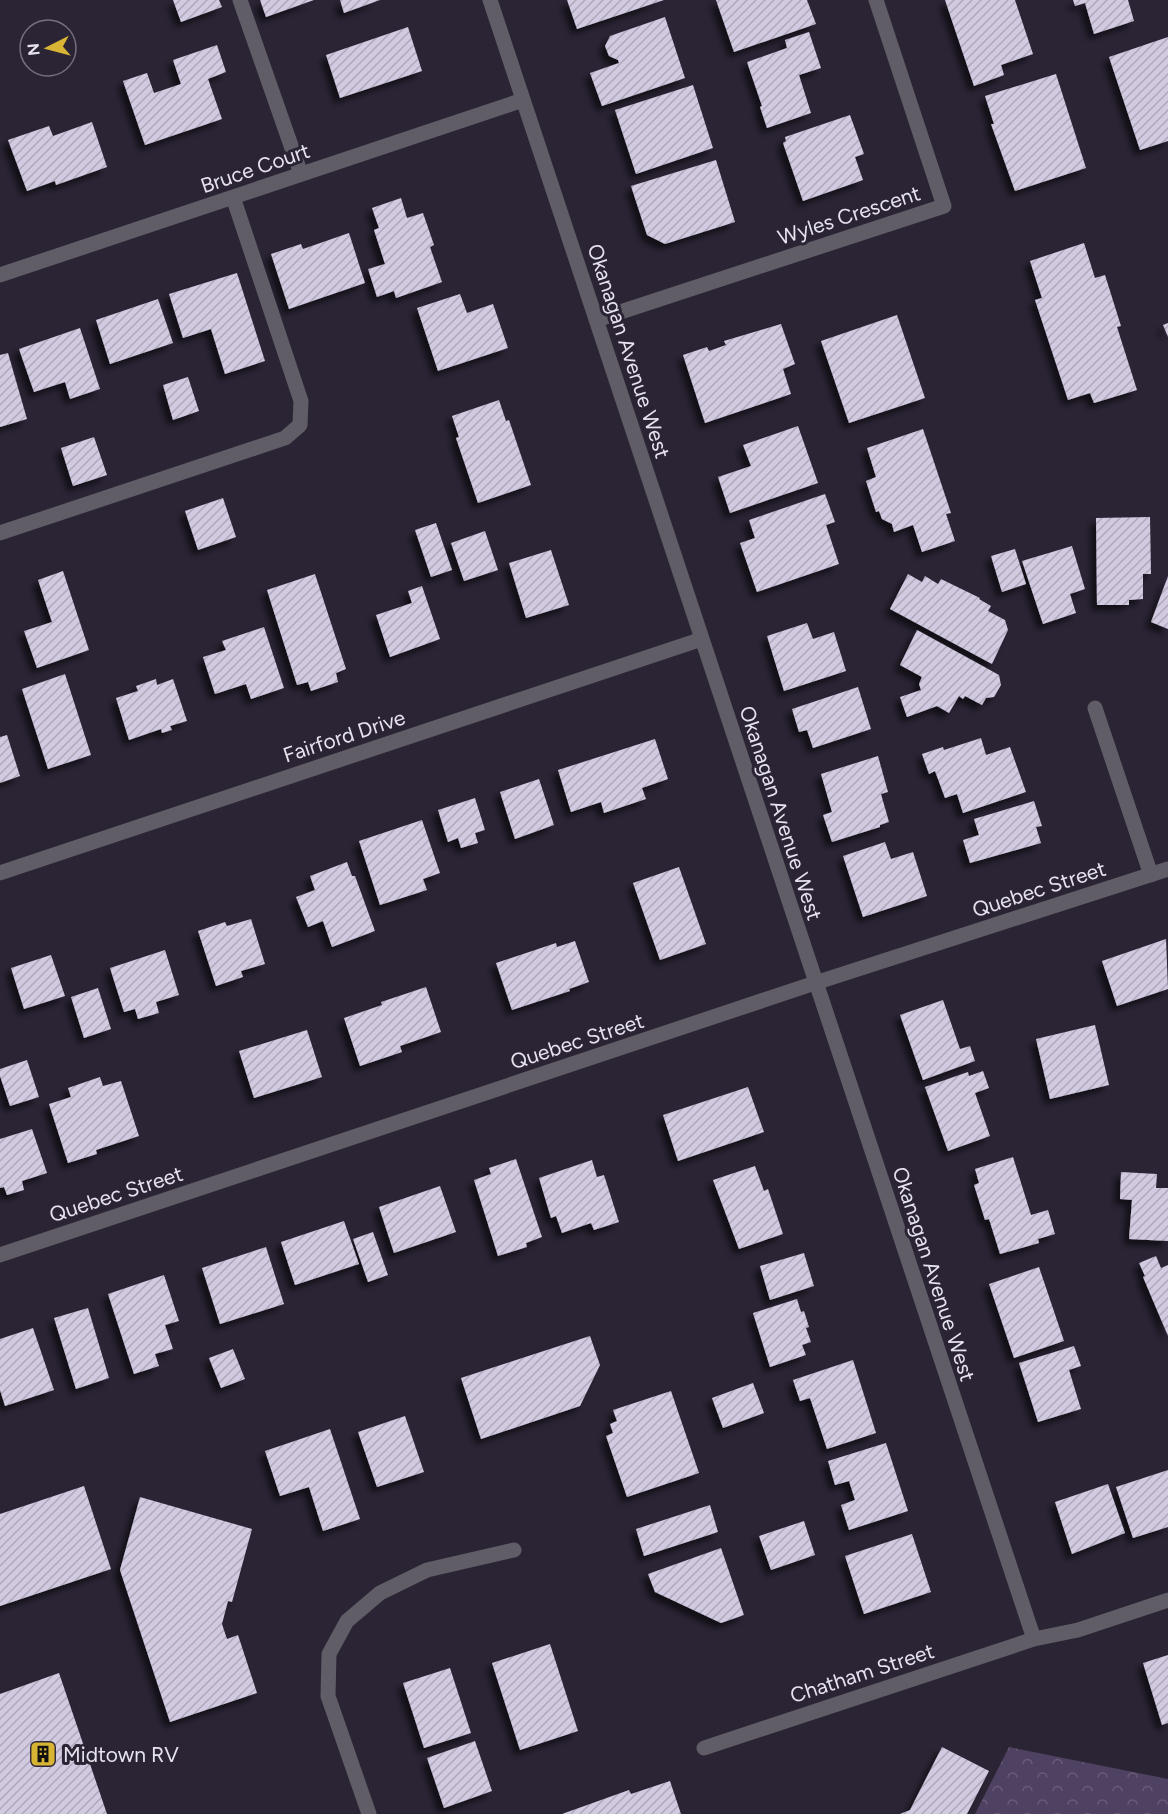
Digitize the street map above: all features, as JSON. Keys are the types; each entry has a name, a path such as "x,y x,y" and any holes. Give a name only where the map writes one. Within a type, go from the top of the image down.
{"street":[{"path":"240,0 301,174"},
{"name":"Okanagan Avenue West","path":"490,0 1034,1639"},
{"name":"Wyles Crescent","path":"596,320 944,206 876,0"},
{"name":"Bruce Court","path":"0,275 523,100"},
{"path":"0,533 285,438 300,425 302,401 233,197"},
{"name":"Fairford Drive","path":"0,873 702,639"},
{"path":"1095,708 1151,875"},
{"name":"Quebec Street","path":"0,1255 815,983 1168,869"},
{"path":"369,1814 328,1696 329,1654 346,1621 380,1593 427,1570 514,1550"},
{"name":"Chatham Street","path":"704,1748 1034,1639 1078,1630 1168,1600"}],"green space":[{"path":"1009,1747 1168,1779 1168,1814 975,1814"}],"building":[{"path":"173,0 219,0 222,7 181,22"},
{"path":"260,0 314,0 266,17"},
{"path":"340,0 380,0 344,13"},
{"path":"567,0 664,0 577,29"},
{"path":"716,0 807,0 816,24 734,52"},
{"path":"945,0 1015,0 1033,54 1001,65 1004,75 974,86"},
{"path":"1073,0 1128,0 1134,21 1094,34 1085,3 1075,6"},
{"path":"665,17 685,78 602,106 590,73 619,63 618,60 609,56 605,46 610,36"},
{"path":"408,27 422,71 340,98 326,55"},
{"path":"809,32 821,68 799,75 811,113 767,128 747,62 787,48 785,40"},
{"path":"1168,37 1168,141 1140,150 1109,57"},
{"path":"217,45 226,72 208,79 222,119 145,145 123,81 147,73 154,93 181,84 173,60"},
{"path":"1056,74 1086,168 1015,191 991,124 994,124 985,96"},
{"path":"693,85 713,148 636,174 615,110"},
{"path":"850,115 864,154 855,157 863,180 803,201 783,143 786,141 785,137"},
{"path":"92,122 107,167 56,185 55,181 27,191 8,140 49,126 53,136"},
{"path":"716,160 735,222 665,244 647,235 631,186"},
{"path":"401,198 407,218 423,213 434,245 430,247 442,282 396,298 394,291 377,297 368,269 385,264 374,230 379,228 372,208"},
{"path":"349,233 365,283 289,309 271,254 301,244 303,249"},
{"path":"1084,243 1095,278 1105,275 1121,326 1117,327 1137,390 1094,403 1090,393 1068,400 1035,300 1042,298 1030,261"},
{"path":"237,273 265,361 225,374 211,329 183,338 169,294"},
{"path":"460,294 467,313 493,304 508,348 438,371 417,308"},
{"path":"158,299 173,343 110,364 96,320"},
{"path":"897,315 925,398 849,423 821,341"},
{"path":"1168,323 1168,337 1163,325"},
{"path":"781,324 795,364 783,369 791,394 705,423 683,355 707,347 709,351 726,345 724,341"},
{"path":"80,328 100,389 70,399 65,382 34,392 19,349"},
{"path":"8,353 27,419 0,427 0,355"},
{"path":"188,377 199,411 173,420 163,385"},
{"path":"499,400 506,421 509,420 531,485 478,503 456,438 459,437 452,416"},
{"path":"798,426 818,483 730,513 718,477 751,466 743,445"},
{"path":"923,429 951,513 946,514 955,541 922,552 913,525 894,532 892,524 882,519 879,511 876,512 866,481 876,477 867,448"},
{"path":"94,437 107,475 73,486 61,448"},
{"path":"825,494 835,522 826,525 839,564 757,592 740,543 755,538 749,520"},
{"path":"223,498 236,537 198,550 185,511"},
{"path":"1150,517 1151,574 1143,574 1143,599 1129,600 1129,605 1097,605 1096,518"},
{"path":"436,523 452,570 431,577 415,530"},
{"path":"485,531 498,570 464,581 451,543"},
{"path":"1072,546 1085,589 1070,594 1076,613 1043,624 1022,561"},
{"path":"1015,549 1026,584 1002,592 991,556"},
{"path":"551,550 569,605 526,618 509,563"},
{"path":"63,571 89,650 37,668 24,631 52,622 38,580"},
{"path":"315,574 346,669 336,673 338,682 311,691 308,682 297,685 267,590"},
{"path":"908,574 922,582 925,576 938,584 941,579 980,598 991,606 988,611 1005,620 1008,630 992,664 890,609"},
{"path":"1168,576 1168,629 1151,622"},
{"path":"422,586 440,639 390,657 376,615 412,603 408,591"},
{"path":"807,623 813,639 834,632 846,671 784,691 767,636"},
{"path":"264,627 284,688 251,699 246,684 215,694 203,657 226,650 222,641"},
{"path":"917,630 999,675 1001,685 994,697 986,698 982,705 965,696 963,699 959,696 949,713 937,706 907,717 900,697 921,690 919,684 922,677 900,665"},
{"path":"65,674 91,755 48,769 22,689"},
{"path":"156,679 157,685 173,679 187,721 170,726 172,730 162,733 161,729 129,740 116,698 138,691 136,686"},
{"path":"858,687 871,729 813,748 807,730 799,732 792,709"},
{"path":"7,735 20,776 0,783 0,737"},
{"path":"981,738 986,755 1010,747 1026,792 963,813 957,794 945,798 935,771 929,774 922,754 943,747 944,750"},
{"path":"655,739 668,779 642,788 646,799 604,813 601,802 571,812 558,770"},
{"path":"878,756 888,792 881,794 889,822 832,842 823,815 832,812 821,774"},
{"path":"539,779 554,825 515,839 500,792"},
{"path":"475,798 485,830 475,833 478,843 461,848 458,838 448,842 438,810"},
{"path":"1034,801 1042,826 1036,827 1041,843 970,863 963,840 979,835 974,819"},
{"path":"422,820 440,873 423,879 427,890 380,905 359,841"},
{"path":"885,842 891,859 913,852 927,896 863,917 843,856"},
{"path":"347,862 352,876 355,876 375,931 332,947 323,921 308,927 296,897 315,890 310,876"},
{"path":"679,867 706,944 660,960 633,883"},
{"path":"251,919 265,964 241,971 243,977 216,986 198,931 225,922 227,926"},
{"path":"1166,939 1168,989 1117,1006 1102,961"},
{"path":"575,941 589,982 569,989 570,991 512,1010 496,963 556,943 557,947"},
{"path":"165,950 179,995 156,1002 159,1013 138,1019 135,1009 124,1012 110,968"},
{"path":"51,955 65,996 24,1009 11,968"},
{"path":"426,987 441,1032 400,1046 402,1052 360,1066 344,1018 382,1005 381,1002"},
{"path":"98,988 111,1029 84,1038 71,997"},
{"path":"943,1000 960,1049 970,1046 975,1061 923,1080 900,1015"},
{"path":"1095,1025 1109,1085 1050,1099 1036,1039"},
{"path":"307,1030 322,1077 254,1098 239,1051"},
{"path":"27,1060 39,1097 10,1106 0,1076 0,1069"},
{"path":"983,1071 989,1088 975,1093 990,1136 948,1151 925,1087 968,1072 969,1076"},
{"path":"100,1077 103,1086 121,1081 139,1136 96,1150 97,1154 68,1163 49,1104 71,1097 68,1088"},
{"path":"748,1087 764,1132 678,1161 663,1115"},
{"path":"32,1129 47,1173 22,1181 24,1190 7,1195 4,1187 0,1188 0,1139"},
{"path":"1013,1157 1031,1215 1048,1210 1055,1234 1038,1239 1039,1243 1000,1254 989,1219 985,1220 974,1185 979,1183 975,1169"},
{"path":"516,1159 542,1237 526,1243 527,1247 498,1256 474,1180 491,1174 489,1168"},
{"path":"592,1160 597,1177 604,1175 619,1222 594,1230 591,1223 562,1233 556,1216 551,1218 539,1178"},
{"path":"755,1166 764,1191 768,1189 783,1234 739,1249 713,1180"},
{"path":"1121,1172 1157,1174 1156,1188 1168,1188 1168,1241 1129,1239 1132,1200 1120,1199"},
{"path":"440,1186 456,1232 394,1253 379,1207"},
{"path":"344,1221 359,1264 295,1285 281,1242"},
{"path":"373,1232 388,1275 368,1282 353,1239"},
{"path":"266,1247 284,1304 220,1324 202,1268"},
{"path":"804,1253 814,1286 770,1300 760,1266"},
{"path":"1156,1256 1161,1268 1168,1265 1168,1336 1139,1263"},
{"path":"1039,1267 1064,1341 1014,1358 989,1284"},
{"path":"164,1275 179,1321 165,1325 173,1349 155,1354 159,1366 134,1374 108,1294"},
{"path":"797,1299 809,1327 806,1328 811,1342 802,1345 806,1355 770,1367 753,1313"},
{"path":"88,1308 109,1378 76,1389 54,1318"},
{"path":"33,1328 54,1390 5,1406 0,1390 0,1339"},
{"path":"590,1336 600,1365 580,1406 481,1439 461,1378"},
{"path":"1074,1346 1081,1366 1069,1370 1081,1409 1038,1422 1019,1363"},
{"path":"233,1349 245,1379 221,1388 209,1358"},
{"path":"853,1360 876,1433 827,1449 810,1398 800,1401 793,1380"},
{"path":"753,1383 764,1413 723,1428 712,1398"},
{"path":"671,1391 699,1473 627,1497 606,1436 613,1433 610,1424 617,1421 613,1410"},
{"path":"405,1416 424,1472 377,1487 358,1432"},
{"path":"330,1429 360,1519 323,1531 309,1487 280,1496 265,1451"},
{"path":"886,1443 908,1511 849,1530 841,1505 855,1500 849,1481 835,1485 828,1461"},
{"path":"1168,1470 1168,1527 1133,1538 1116,1487"},
{"path":"1108,1484 1125,1533 1072,1554 1055,1502"},
{"path":"84,1486 111,1569 0,1606 0,1514"},
{"path":"140,1497 252,1529 232,1602 228,1601 222,1624 227,1639 238,1635 257,1693 170,1722 120,1570"},
{"path":"710,1505 718,1532 644,1556 636,1529"},
{"path":"804,1521 815,1555 771,1570 759,1536"},
{"path":"912,1534 931,1592 864,1614 845,1556"},
{"path":"721,1548 744,1615 721,1623 655,1592 648,1574"},
{"path":"550,1644 578,1731 520,1750 492,1663"},
{"path":"1168,1655 1168,1723 1162,1725 1143,1663"},
{"path":"450,1668 471,1733 424,1748 403,1683"},
{"name":"Midtown RV","path":"59,1673 107,1814 0,1814 0,1694"},
{"path":"475,1741 492,1791 444,1808 427,1758"},
{"path":"942,1747 989,1771 967,1814 900,1814 910,1810"},
{"path":"670,1781 681,1814 562,1814 629,1790 631,1794"}],"place":[{"name":"Midtown RV","path":"43,1754"}]}
